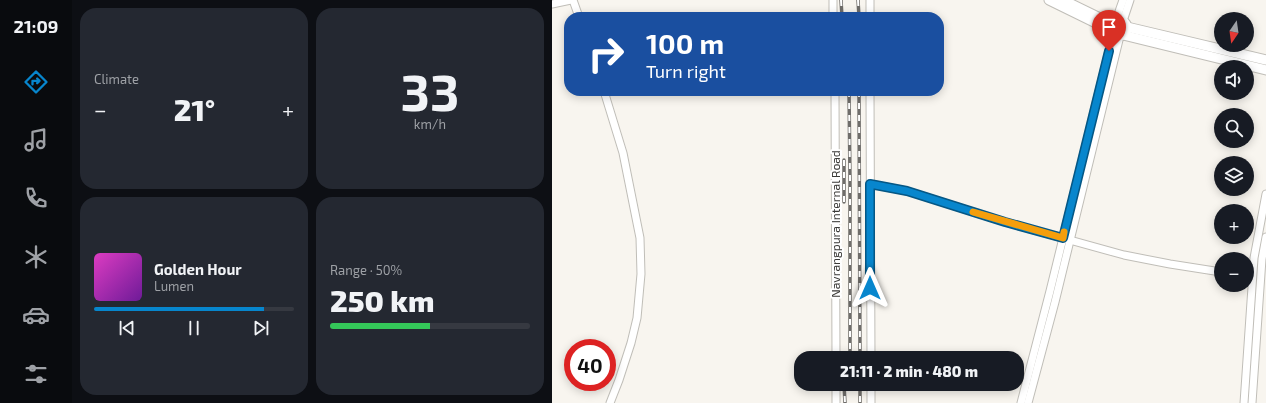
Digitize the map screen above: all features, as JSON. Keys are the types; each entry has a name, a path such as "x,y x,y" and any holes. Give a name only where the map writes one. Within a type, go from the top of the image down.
{"main road":[{"path":"1049,0 1098,24 1266,60"},
{"path":"1063,0 1118,28 1266,70"}],"street":[{"path":"552,4 572,0 577,12"},
{"path":"833,0 833,12"},
{"path":"870,0 870,12"},
{"path":"1028,403 1070,240 1118,28 1122,0"},
{"path":"1021,403 1118,28 1130,0"},
{"path":"606,96 623,153 640,238 641,274 637,318 633,336 610,403"},
{"name":"Navrangpura Internal Road","path":"835,96 836,351"},
{"path":"870,96 871,351"},
{"path":"870,184 907,191 1005,222 1131,256 1214,271"},
{"path":"1254,258 1266,194"},
{"path":"1252,403 1263,277 1262,259 1266,237"},
{"path":"1244,403 1249,292"},
{"path":"836,391 836,403"},
{"path":"871,391 871,403"}],"railway":[{"path":"841,0 842,12"},
{"path":"858,0 859,12"},
{"path":"849,96 850,351"},
{"path":"859,96 860,351"},
{"path":"844,160 844,202"},
{"path":"844,391 845,403"},
{"path":"860,391 860,403"}],"slow traffic":[{"path":"973,212 1063,238 1064,232"}],"route":[{"path":"870,288 870,184 907,191 1005,222 1063,238 1109,51"}]}
